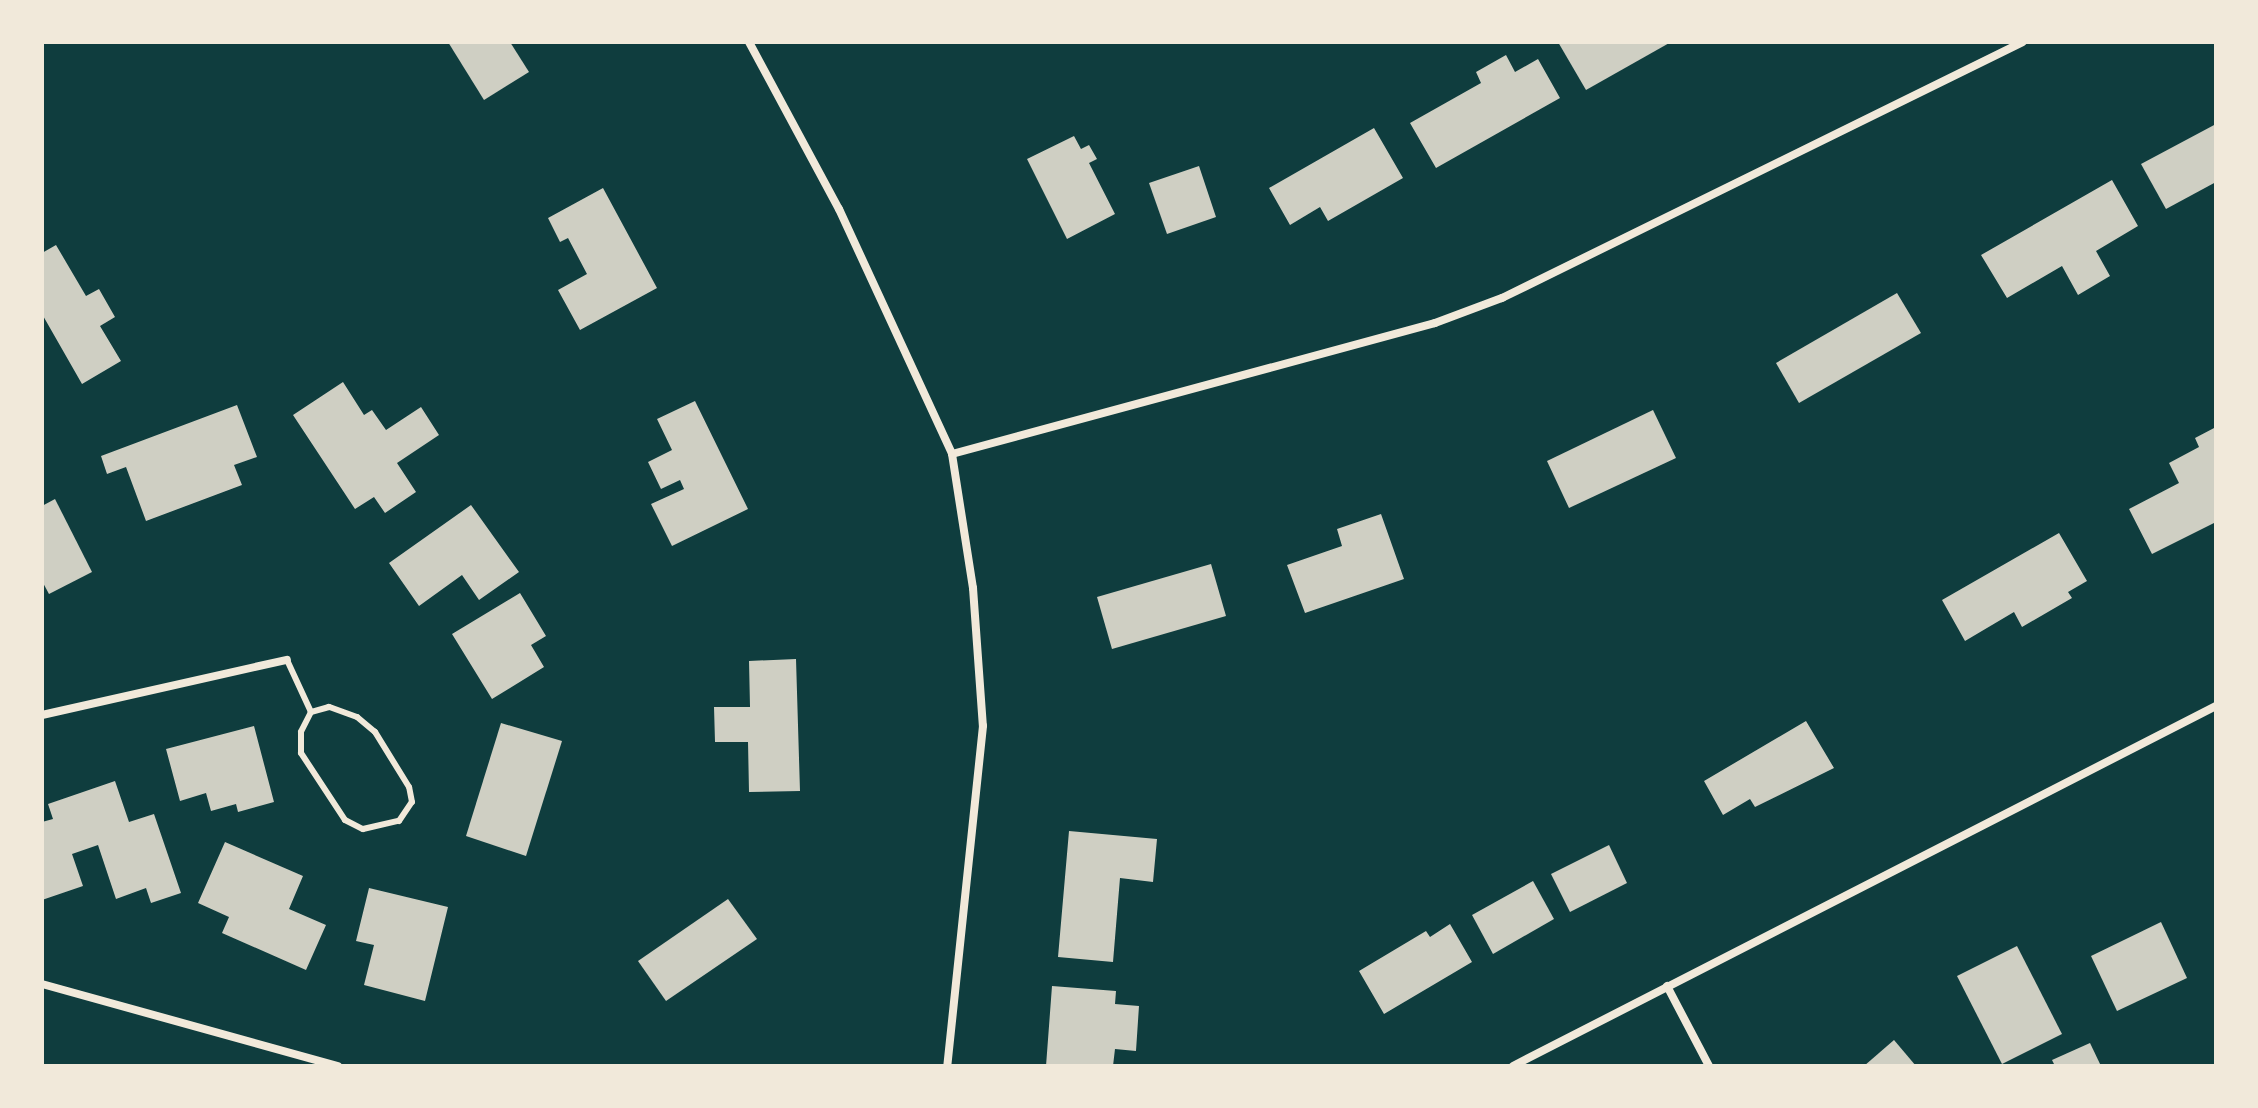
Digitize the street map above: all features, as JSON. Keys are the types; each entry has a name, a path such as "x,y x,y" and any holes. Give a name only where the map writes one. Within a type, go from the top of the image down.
{"street":[{"path":"749,42 839,209 952,454 973,588 983,726 947,1066"},
{"path":"952,454 1435,323 1502,298 2023,42"},
{"path":"42,715 287,660"},
{"path":"1513,1066 2216,706"},
{"path":"42,984 338,1066"},
{"path":"1667,986 1709,1066"}],"lane":[{"path":"287,660 311,712"},
{"path":"329,707 357,717 375,732 409,787 412,802 399,821 363,829 345,820 301,753 301,732 311,712 329,707"}],"building":[{"path":"448,42 510,42 529,72 484,100"},
{"path":"1558,42 1671,42 1586,90"},
{"path":"1506,55 1515,72 1538,59 1560,98 1436,168 1410,123 1481,83 1476,72"},
{"path":"2216,124 2216,182 2166,209 2141,164"},
{"path":"1374,128 1403,178 1328,221 1320,207 1290,225 1269,188"},
{"path":"1074,136 1081,149 1089,145 1097,159 1089,163 1115,214 1067,239 1027,159"},
{"path":"1199,166 1216,217 1167,234 1149,183"},
{"path":"2112,180 2138,226 2096,251 2110,276 2078,295 2062,266 2007,298 1981,255"},
{"path":"603,188 657,288 580,330 558,290 587,274 568,238 560,242 548,218"},
{"path":"56,245 86,296 99,289 115,317 100,326 121,361 82,384 42,314 42,253"},
{"path":"1897,293 1921,333 1799,403 1776,363"},
{"path":"343,382 364,415 372,410 386,430 421,407 439,435 397,463 416,492 385,513 374,497 355,509 293,415"},
{"path":"695,401 748,509 672,546 651,504 684,489 680,480 661,489 648,462 672,450 657,419"},
{"path":"237,405 257,457 234,465 242,485 146,521 126,467 107,474 101,456"},
{"path":"1653,410 1676,458 1569,508 1547,461"},
{"path":"2216,427 2216,522 2152,554 2129,509 2179,483 2169,463 2199,447 2195,438"},
{"path":"55,499 92,572 49,594 42,581 42,506"},
{"path":"471,505 519,572 479,600 462,575 419,606 389,563"},
{"path":"1381,514 1404,579 1305,613 1287,565 1342,546 1337,529"},
{"path":"2059,533 2087,581 2068,592 2072,598 2022,627 2014,612 1965,641 1942,600"},
{"path":"1211,564 1226,616 1112,649 1097,597"},
{"path":"520,593 546,636 531,645 544,667 492,699 452,634"},
{"path":"796,659 800,791 749,792 748,742 715,742 714,707 750,707 749,661"},
{"path":"1806,721 1834,768 1755,807 1750,799 1723,815 1704,781"},
{"path":"501,723 562,741 526,856 466,836"},
{"path":"254,726 274,802 238,812 236,804 211,811 206,793 180,801 166,749"},
{"path":"115,781 129,822 154,814 181,893 151,903 146,888 116,899 98,845 72,854 83,886 42,900 42,822 53,819 48,804"},
{"path":"1069,831 1157,839 1153,882 1120,878 1113,962 1058,957"},
{"path":"225,842 303,876 289,909 326,925 306,970 222,933 229,917 198,903"},
{"path":"1609,845 1627,883 1570,912 1551,874"},
{"path":"1533,881 1554,919 1493,954 1472,915"},
{"path":"369,888 448,907 425,1001 364,985 374,945 356,941"},
{"path":"728,899 757,939 666,1001 638,961"},
{"path":"2161,922 2187,978 2117,1011 2091,956"},
{"path":"1450,924 1472,962 1384,1014 1359,971 1426,931 1430,937"},
{"path":"2017,946 2062,1034 2002,1064 1957,976"},
{"path":"1052,986 1116,991 1115,1004 1139,1006 1136,1051 1115,1049 1113,1066 1046,1066"},
{"path":"1894,1040 1916,1066 1864,1066"},
{"path":"2090,1043 2101,1066 2055,1066 2052,1060"}]}
